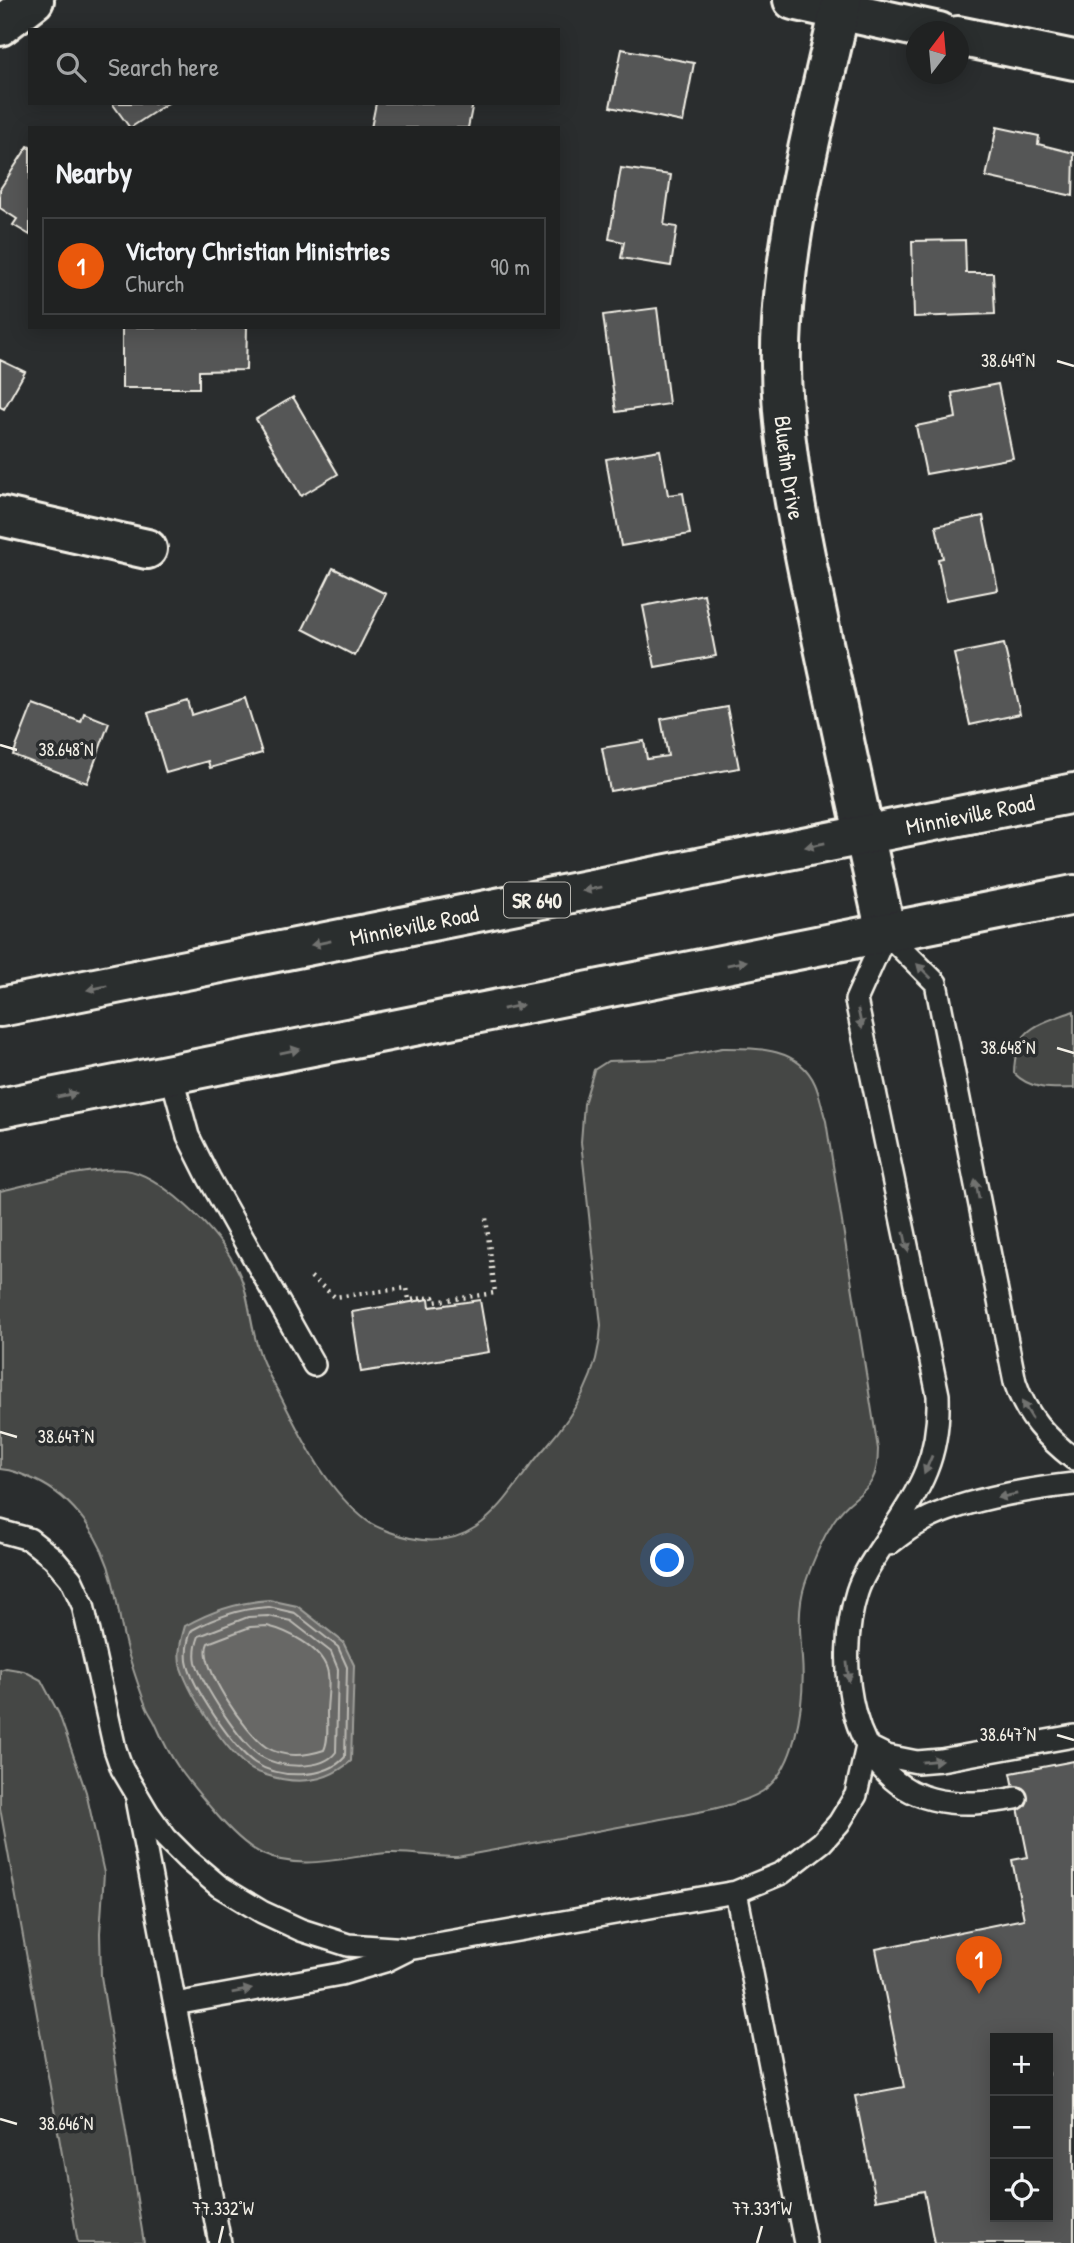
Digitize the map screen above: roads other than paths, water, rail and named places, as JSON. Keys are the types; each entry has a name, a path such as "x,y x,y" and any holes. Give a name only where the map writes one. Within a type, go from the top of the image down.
{"main road":[{"path":"0,26 34,0"},
{"path":"793,0 841,5 906,23"},
{"name":"Bluefin Drive","path":"841,5 792,237 782,323 782,393 792,481 811,584 886,933"},
{"path":"969,38 1074,60"},
{"path":"0,516 147,549"},
{"name":"Minnieville Road","path":"0,1007 1074,793"},
{"path":"0,1108 1074,895"}],"lane":[{"path":"1016,1798 960,1804 930,1799 900,1785 867,1746 852,1709 846,1646 857,1591 911,1502 933,1458 939,1421 937,1395 856,1000 886,933 936,983 1014,1382 1021,1402 1049,1439 1074,1458"},
{"path":"171,1074 188,1136 314,1365"},
{"path":"877,1554 916,1524 938,1513 972,1503 1074,1484"},
{"path":"0,1531 29,1539 53,1558 71,1579 83,1605 115,1749 122,1769 166,1838 219,1886 262,1912 301,1930 348,1945 408,1950 736,1892 782,1873 807,1856 839,1823 856,1795 867,1746"},
{"path":"867,1746 887,1756 917,1762 1074,1736"},
{"path":"134,1788 220,2243"},
{"path":"736,1892 805,2243"},
{"path":"175,2004 341,1974 385,1961 408,1950"}],"water":[{"path":"269,1600 297,1606 343,1642 354,1665 351,1761 321,1778 289,1780 251,1769 231,1750 210,1723 181,1668 179,1652 185,1626 226,1608"}],"place":[{"name":"Victory Christian Ministries","path":"979,1994"}]}
